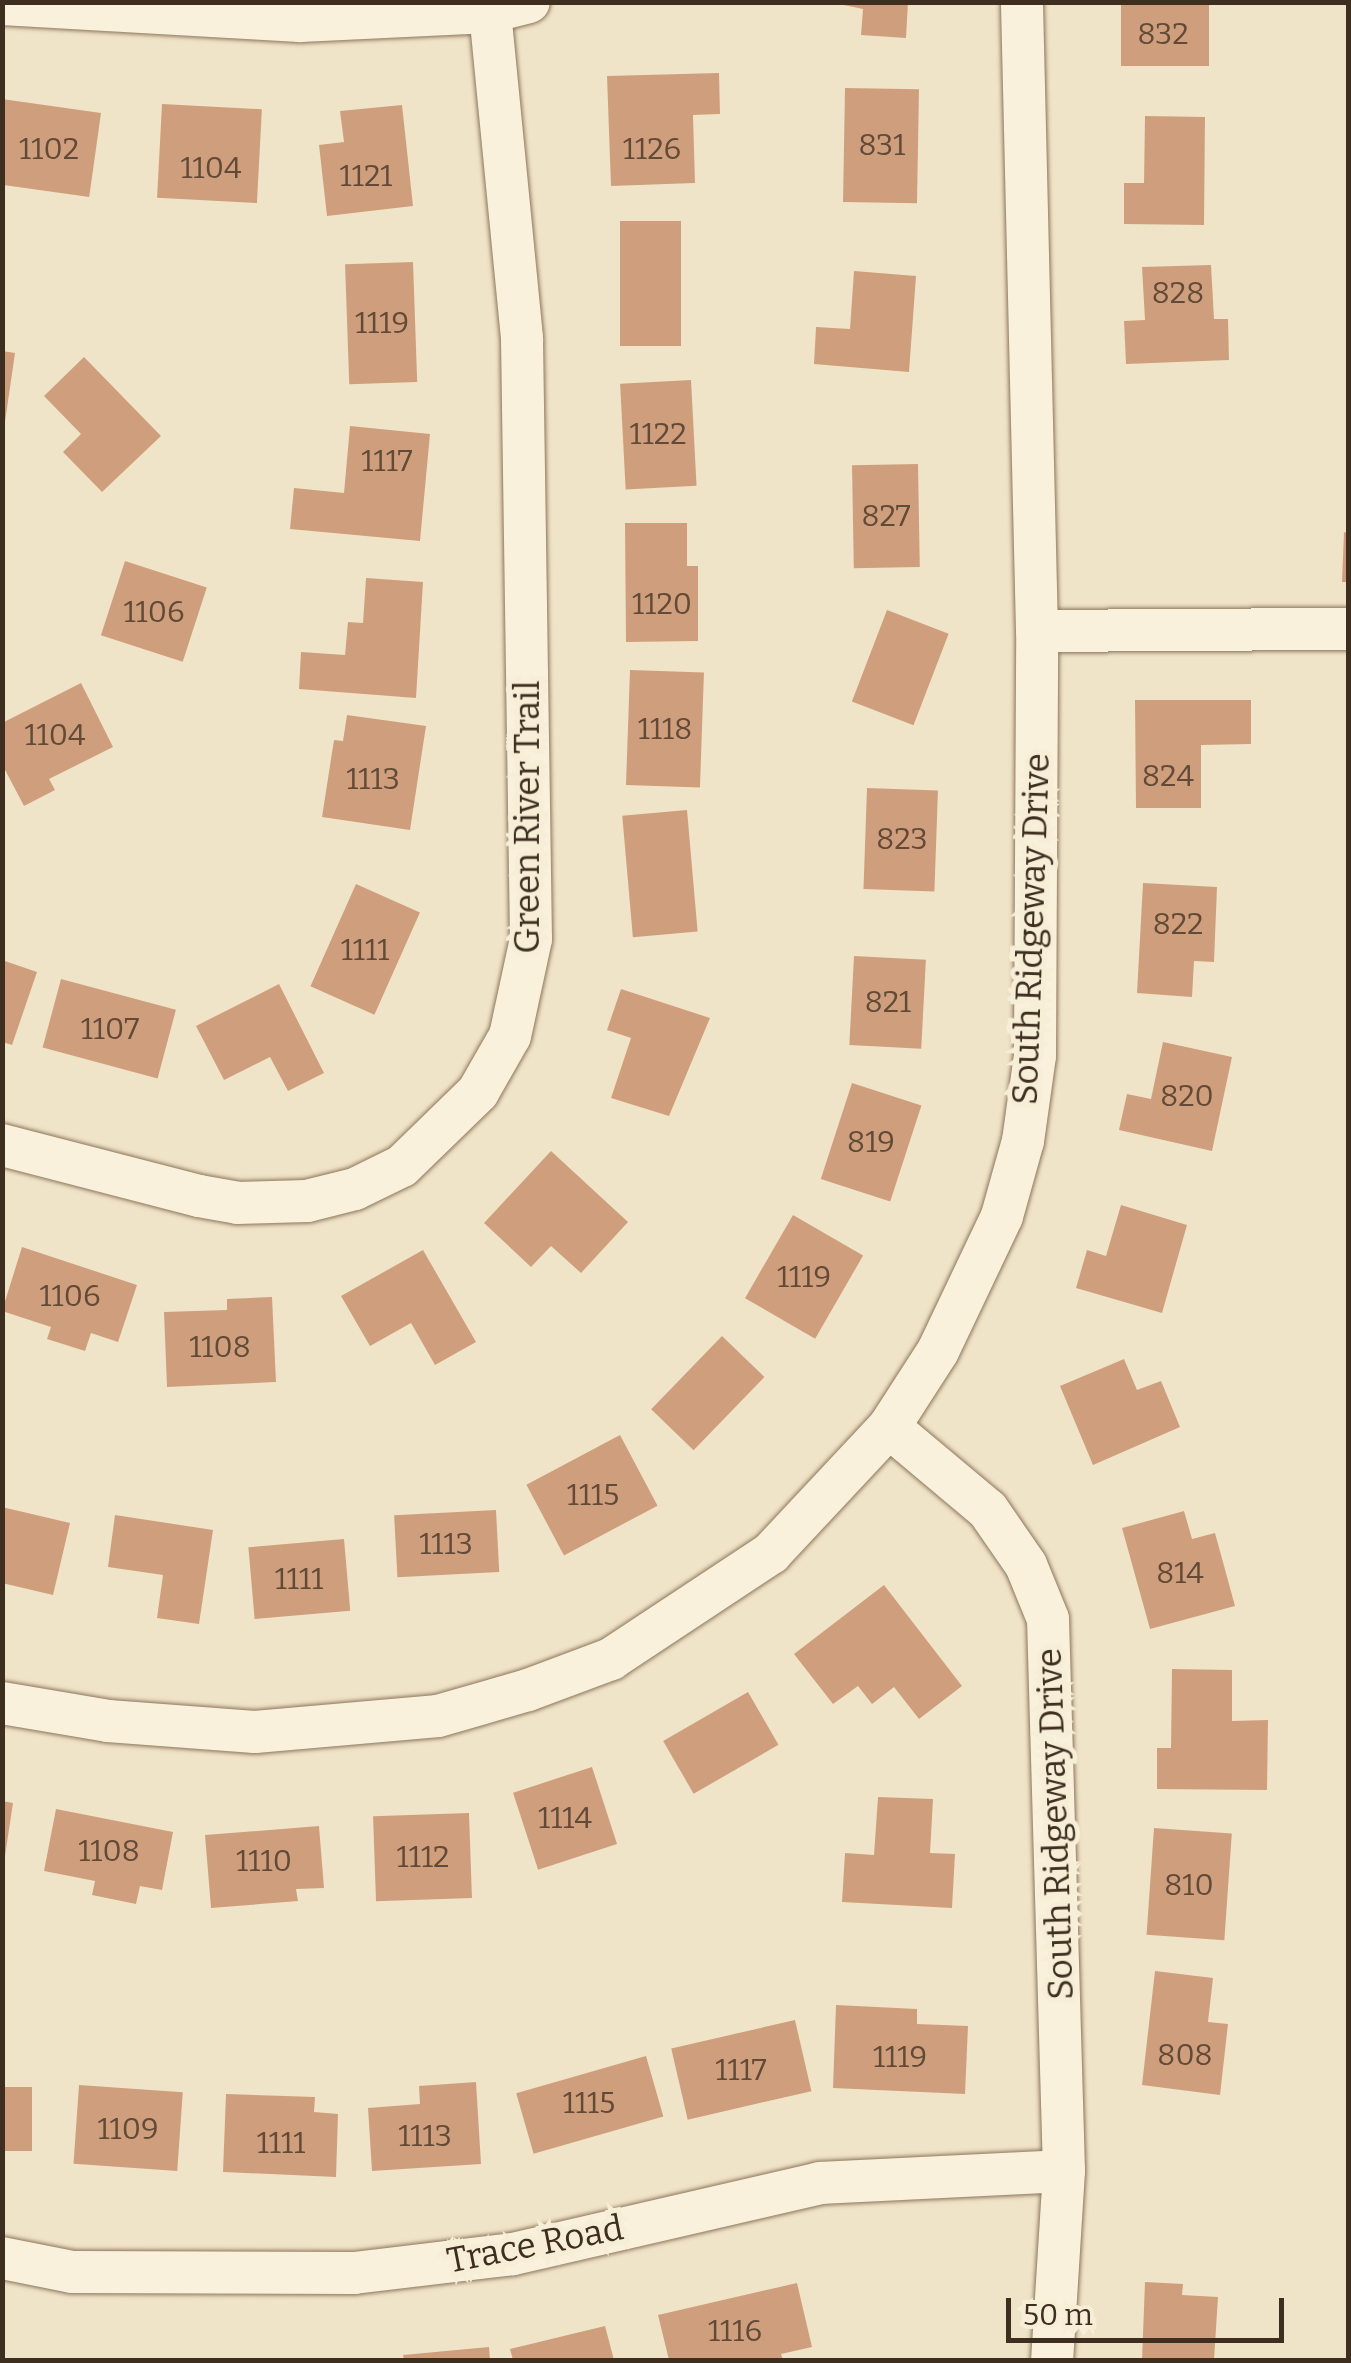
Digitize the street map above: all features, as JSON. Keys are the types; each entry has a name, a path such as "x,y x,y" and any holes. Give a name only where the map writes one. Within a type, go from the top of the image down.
{"street":[{"name":"South Ridgeway Drive","path":"1022,2 1037,631 1035,1056 1024,1141 976,1282 889,1427 988,1510 1026,1564 1048,1618 1064,2171 1052,2360"},
{"path":"2,4 300,20 510,7"},
{"name":"Green River Trail","path":"2,1146 237,1203 306,1201 354,1189 431,1142 478,1092 510,1036 530,938 522,357 514,215 510,7"},
{"path":"1037,631 1348,629"},
{"path":"2,1703 108,1722 255,1732 438,1716 528,1690 611,1659 772,1553 889,1427"},
{"name":"Trace Road","path":"2,2258 72,2272 354,2273 513,2254 820,2184 1064,2171"}],"building":[{"path":"829,2 908,2 906,38 861,35 863,9"},
{"path":"1121,2 1209,2 1209,66 1121,66"},
{"path":"719,73 720,114 693,115 695,183 611,186 607,76"},
{"path":"845,88 919,89 917,203 843,202"},
{"path":"2,99 101,113 89,197 2,185"},
{"path":"162,104 262,109 257,203 157,198"},
{"path":"402,105 413,206 327,216 319,145 344,142 340,111"},
{"path":"1145,116 1205,117 1204,225 1124,224 1124,183 1144,183"},
{"path":"620,221 681,221 681,346 620,346"},
{"path":"413,262 417,382 349,384 345,264"},
{"path":"1211,265 1214,319 1228,319 1229,360 1126,364 1124,321 1145,320 1142,267"},
{"path":"854,271 916,276 909,372 814,364 816,327 850,329"},
{"path":"2,351 15,353 5,422 2,421"},
{"path":"84,357 161,436 102,492 63,452 81,434 44,396"},
{"path":"691,380 697,486 626,490 620,384"},
{"path":"350,426 430,434 420,541 290,529 294,488 344,493"},
{"path":"918,464 920,567 854,568 852,465"},
{"path":"625,523 687,523 687,566 698,566 698,641 626,642"},
{"path":"1344,532 1348,533 1348,582 1342,582"},
{"path":"125,561 207,588 183,662 101,635"},
{"path":"366,578 423,582 416,698 299,689 301,652 345,655 348,622 363,623"},
{"path":"887,610 949,634 913,725 852,701"},
{"path":"630,670 704,673 700,788 626,785"},
{"path":"81,683 113,747 49,779 55,790 24,806 2,764 2,723"},
{"path":"1135,700 1251,700 1251,744 1201,745 1201,808 1136,808"},
{"path":"347,715 426,726 410,830 322,817 334,740 343,741"},
{"path":"867,788 938,790 934,891 863,889"},
{"path":"687,810 698,932 633,937 622,816"},
{"path":"1143,883 1217,887 1214,962 1194,961 1192,997 1137,993"},
{"path":"356,884 420,912 374,1015 310,986"},
{"path":"854,956 926,960 921,1049 849,1045"},
{"path":"2,960 37,972 12,1045 2,1042"},
{"path":"61,979 176,1010 158,1078 43,1048"},
{"path":"279,984 324,1073 288,1091 270,1057 224,1080 196,1026"},
{"path":"621,989 710,1018 669,1116 611,1098 631,1038 607,1030"},
{"path":"1163,1042 1232,1057 1212,1151 1119,1130 1127,1094 1151,1099"},
{"path":"852,1083 921,1106 890,1202 821,1179"},
{"path":"551,1151 628,1222 581,1273 551,1246 531,1267 484,1223"},
{"path":"1121,1205 1187,1225 1162,1313 1076,1288 1087,1250 1106,1256"},
{"path":"793,1215 863,1256 815,1339 745,1298"},
{"path":"22,1247 137,1285 118,1342 91,1333 85,1351 47,1339 51,1327 2,1311"},
{"path":"423,1250 476,1342 435,1365 411,1323 370,1346 341,1296"},
{"path":"272,1297 276,1382 167,1387 164,1312 227,1310 227,1299"},
{"path":"722,1336 764,1377 694,1450 651,1409"},
{"path":"1124,1359 1137,1390 1161,1381 1180,1427 1093,1465 1060,1386"},
{"path":"620,1435 658,1506 564,1555 526,1485"},
{"path":"2,1507 70,1523 53,1595 2,1583"},
{"path":"496,1510 499,1572 397,1577 394,1515"},
{"path":"1184,1511 1192,1539 1215,1533 1235,1606 1150,1629 1122,1528"},
{"path":"115,1515 213,1530 199,1624 157,1618 163,1575 108,1567"},
{"path":"344,1539 350,1611 255,1619 248,1547"},
{"path":"884,1585 962,1686 919,1719 894,1687 872,1704 858,1686 833,1704 794,1654"},
{"path":"1172,1669 1232,1670 1232,1721 1268,1720 1267,1790 1157,1789 1157,1748 1171,1748"},
{"path":"748,1692 778,1745 694,1794 663,1741"},
{"path":"592,1767 617,1844 538,1870 513,1793"},
{"path":"878,1797 933,1799 930,1853 955,1854 952,1908 842,1902 845,1853 874,1855"},
{"path":"2,1801 13,1803 5,1856 2,1856"},
{"path":"56,1809 173,1832 162,1890 140,1886 136,1904 92,1895 95,1881 44,1871"},
{"path":"469,1813 472,1898 376,1901 373,1816"},
{"path":"319,1826 324,1888 296,1889 298,1901 211,1908 205,1835"},
{"path":"1154,1828 1232,1833 1224,1940 1147,1935"},
{"path":"1155,1971 1213,1978 1208,2022 1228,2024 1220,2095 1142,2085"},
{"path":"836,2005 917,2009 917,2024 968,2026 965,2094 833,2088"},
{"path":"795,2020 811,2091 688,2120 671,2049"},
{"path":"646,2056 663,2117 534,2154 516,2093"},
{"path":"476,2082 481,2164 372,2171 368,2108 420,2104 419,2086"},
{"path":"79,2085 183,2092 177,2171 73,2164"},
{"path":"2,2087 32,2087 32,2151 2,2151"},
{"path":"226,2094 315,2097 314,2112 338,2114 336,2177 223,2172"},
{"path":"1145,2282 1183,2284 1182,2295 1218,2297 1214,2360 1142,2360"},
{"path":"797,2283 812,2347 781,2354 783,2360 669,2360 658,2315"},
{"path":"605,2326 614,2360 513,2360 510,2349"},
{"path":"489,2347 490,2360 404,2360 403,2355"}]}
